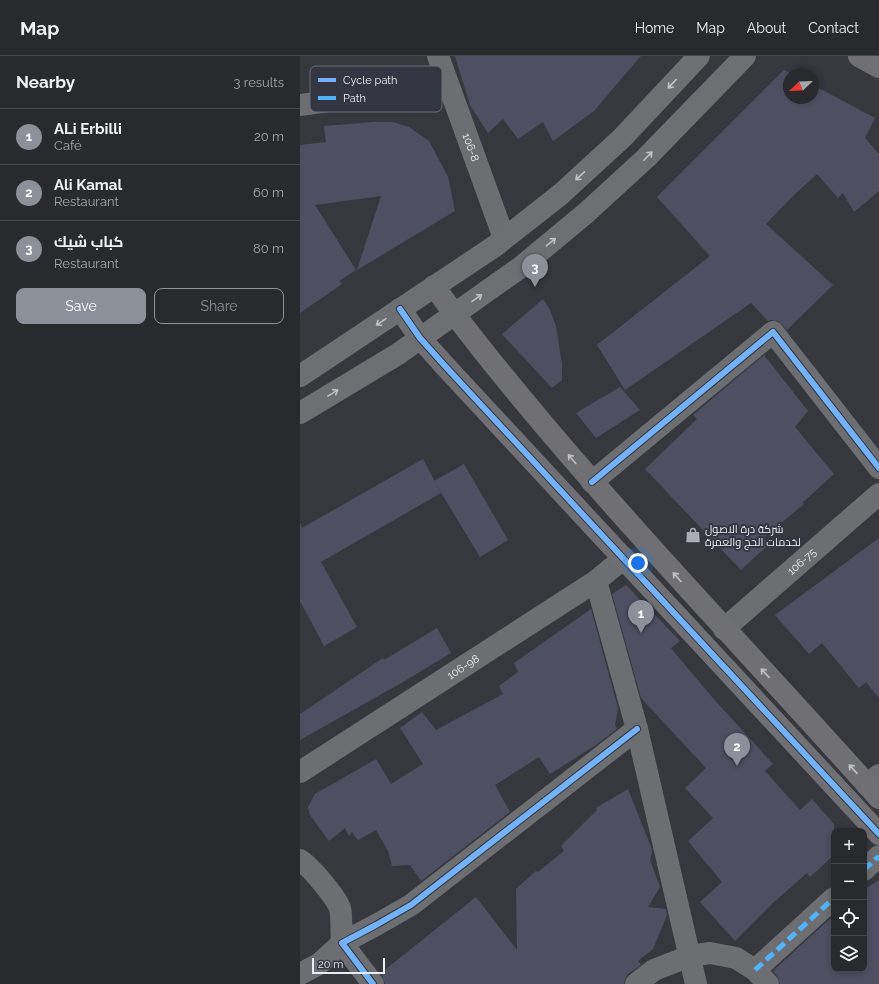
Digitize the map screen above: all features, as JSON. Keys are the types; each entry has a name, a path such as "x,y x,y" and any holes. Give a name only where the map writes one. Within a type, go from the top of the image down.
{"main road":[{"path":"300,376 504,238 561,194 622,138 699,56"},
{"path":"300,413 398,354 521,267 586,213 646,158 745,56"}],"street":[{"name":"106-8","path":"438,56 441,66"},
{"path":"859,56 879,67"},
{"name":"106-8","path":"442,68 504,238"},
{"path":"442,85 447,84"},
{"path":"300,104 310,103"},
{"path":"434,286 490,361 592,482 724,628 875,786"},
{"path":"400,309 420,338 879,834"},
{"path":"592,482 773,332 879,468"},
{"name":"106-75","path":"724,628 879,494"},
{"name":"106-98","path":"300,772 596,581 624,558"},
{"path":"596,581 637,729 696,984"},
{"path":"300,974 319,964 342,943 411,905 637,729"},
{"path":"867,867 879,856"},
{"path":"300,860 306,864 318,878 340,909 342,943 373,984"},
{"path":"636,984 654,970 690,956 710,953 736,958 762,977 832,900"}],"building":[{"path":"455,56 641,56 594,111 553,141 543,122 518,139 503,119 488,133 470,105"},
{"path":"783,71 783,104 819,104 819,88 875,118 865,138 879,154 879,191 854,212 843,193 838,198 817,174 766,224 833,285 787,330 778,321 768,321 751,303 625,390 597,345 710,256 657,197"},
{"path":"393,122 409,127 429,141 448,177 455,211 357,270 381,196 315,205 356,270 339,281 342,284 300,313 300,145 326,142 324,126"},
{"path":"543,299 550,310 556,326 562,364 562,380 552,388 502,334"},
{"path":"764,355 808,411 795,427 834,474 802,503 804,504 763,538 769,544 741,570 645,469 697,419 693,415"},
{"path":"620,387 640,410 596,438 576,413"},
{"path":"423,459 441,493 321,562 357,627 324,646 300,601 300,524 302,528"},
{"path":"464,464 508,540 480,557 434,481"},
{"path":"879,538 879,698 866,682 859,688 822,643 809,654 775,615"},
{"path":"626,585 680,641 671,648 712,697 773,764 765,771 800,810 812,799 834,824 834,828 831,828 831,858 810,877 807,873 773,903 735,941 700,902 722,882 688,841 713,818 685,788 706,768 641,698 612,594"},
{"path":"591,609 618,708 615,725 617,729 596,745 550,774 539,757 495,785 510,812 421,881 410,865 392,866 388,851 376,830 358,840 352,832 349,836 345,828 329,841 310,815 308,807 315,794 376,759 391,784 423,764 400,728 422,712 436,730 503,694 499,686 518,672 514,663"},
{"path":"437,628 451,653 300,740 300,714 383,658 384,660"},
{"path":"628,789 651,847 652,853 650,860 660,887 648,907 666,909 667,915 653,949 638,961 641,965 628,974 624,984 385,984 381,973 476,897 517,950 516,889 536,871 538,872 564,851 561,846 597,810 596,808"},
{"path":"879,880 879,984 780,984 773,971 831,918 831,972 867,972 867,888"}],"marked path":[{"path":"867,867 879,856"},
{"path":"755,970 832,900"}],"cycle path":[{"path":"400,309 420,338 445,366 879,834"},
{"path":"592,482 773,332 879,468"},
{"path":"373,984 342,943 411,905 637,729"}],"place":[{"name":"كباب شيك","path":"535,287"},
{"name":"شركة درة الاصول لخدمات الحج والعمرة","path":"693,535"},
{"name":"ALi Erbilli","path":"641,633"},
{"name":"Ali Kamal","path":"737,766"}]}
